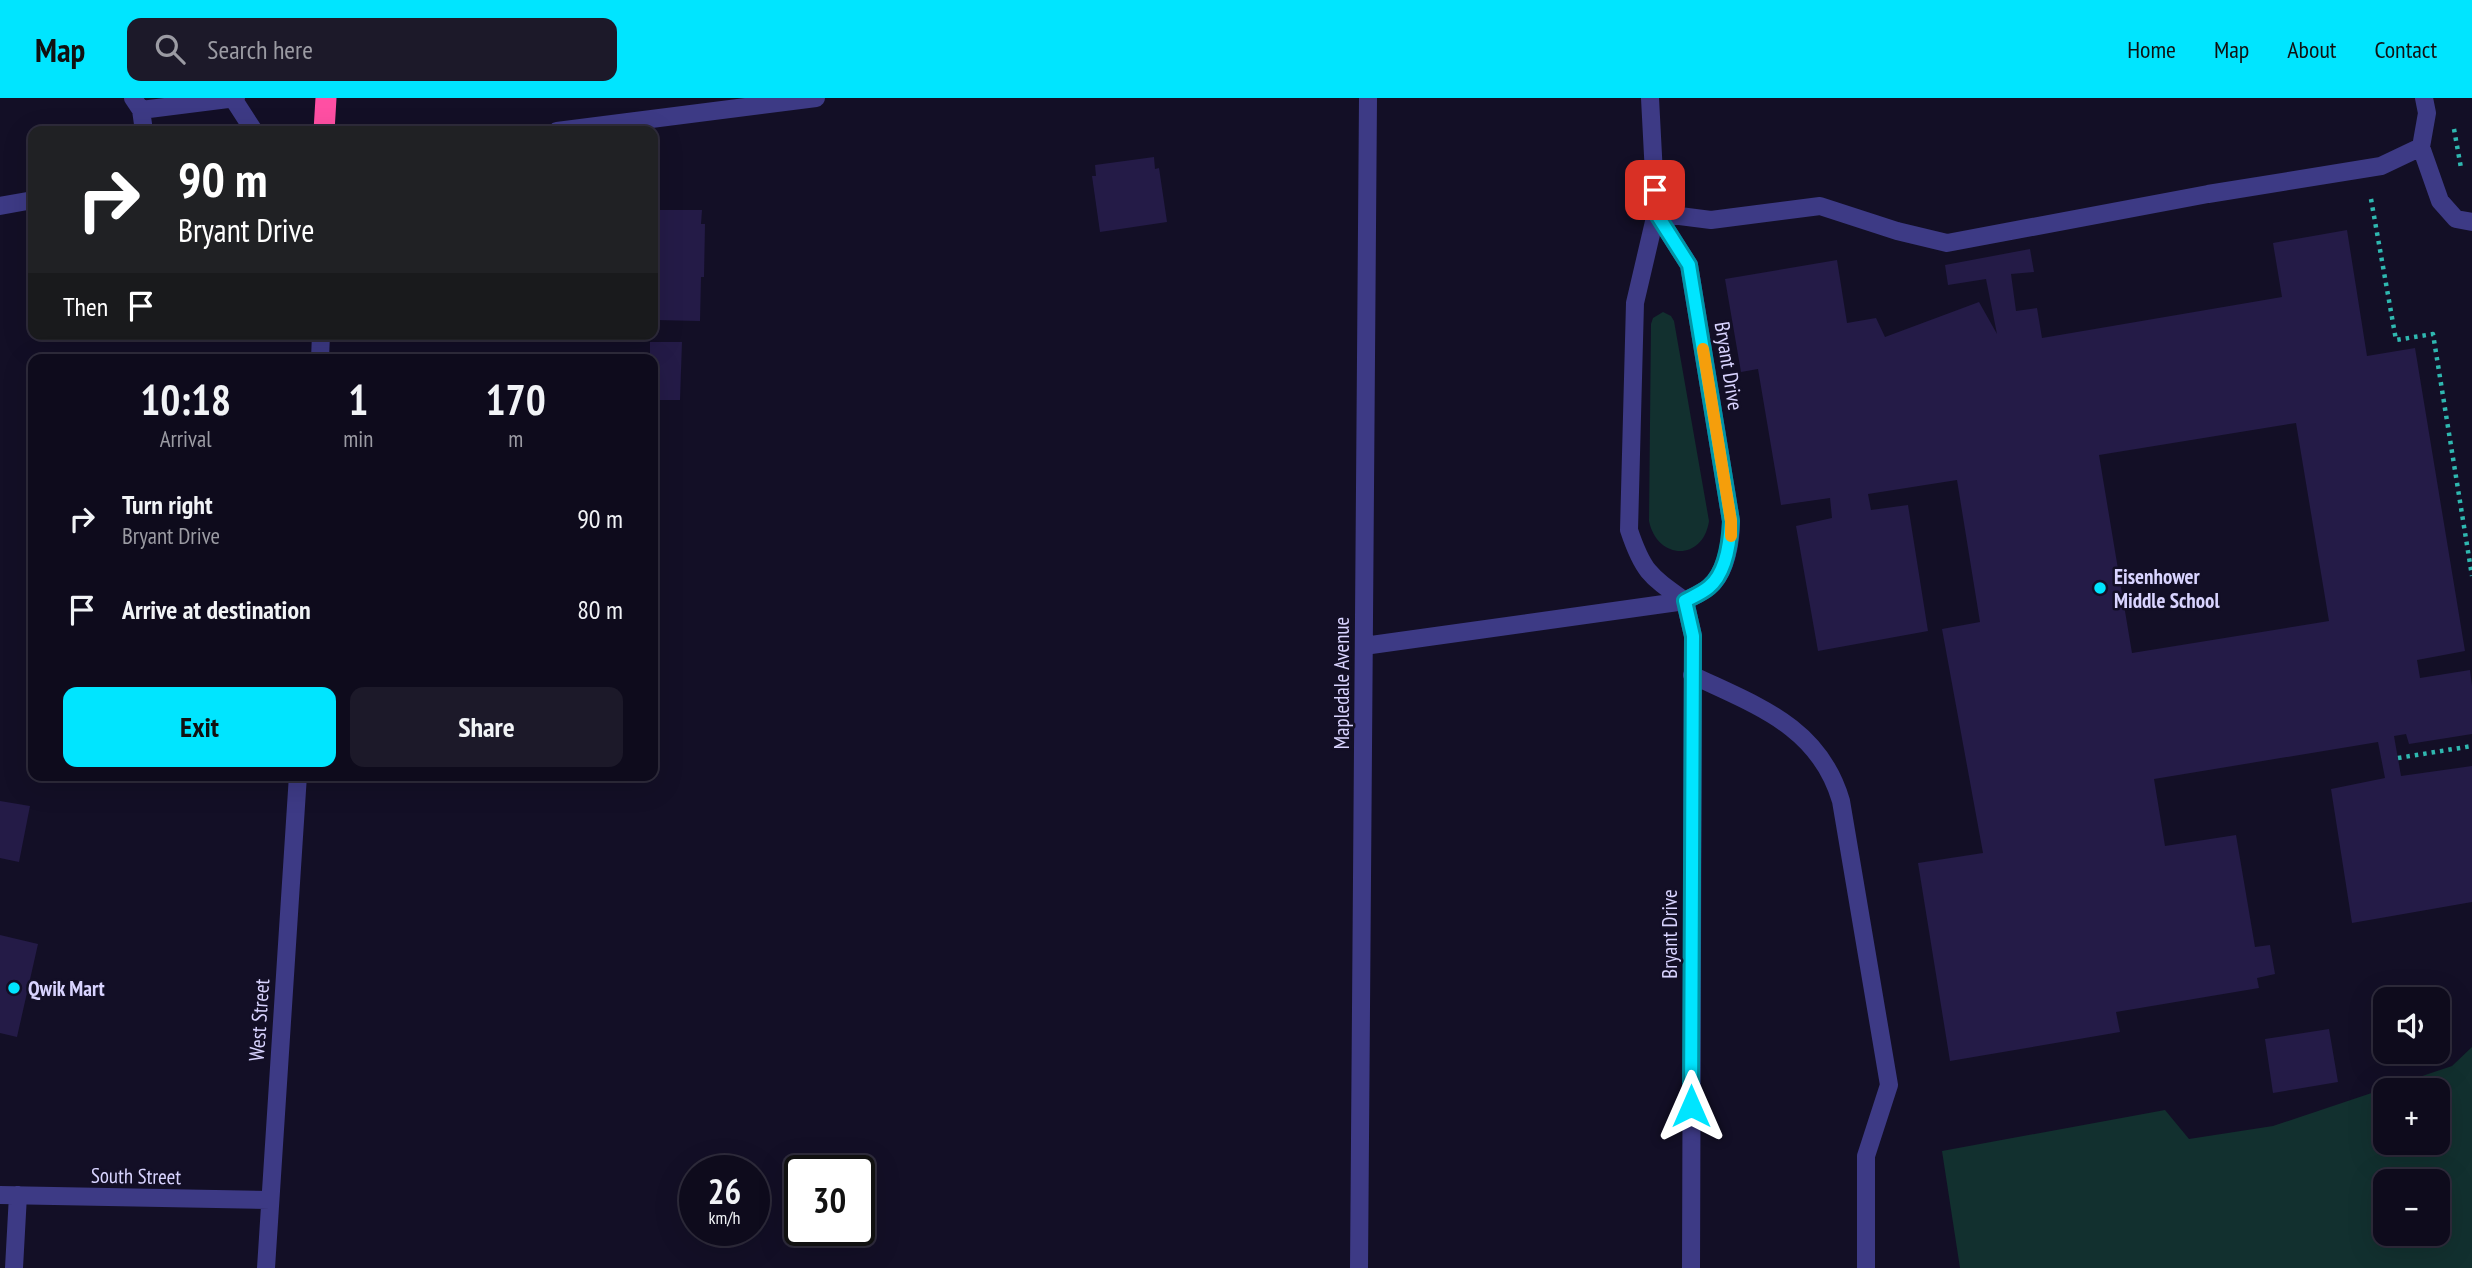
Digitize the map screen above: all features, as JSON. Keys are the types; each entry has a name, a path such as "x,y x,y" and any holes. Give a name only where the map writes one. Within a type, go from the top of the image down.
{"highway":[{"path":"324,126 326,98"}],"street":[{"path":"596,126 816,98"},
{"name":"Mapledale Avenue","path":"1359,1268 1368,98"},
{"name":"Bryant Drive","path":"1650,98 1656,213 1635,303 1629,530 1637,555 1650,576 1685,601 1693,636 1691,1268"},
{"path":"2424,98 2427,113 2421,147 2440,201 2456,219 2472,222"},
{"path":"143,126 137,104 235,99 251,126"},
{"path":"1656,213 1712,220 1820,206 1897,232 1947,243 2208,194 2381,166 2421,147"},
{"path":"0,206 28,202"},
{"name":"Bryant Drive","path":"1656,213 1689,265 1731,521 1731,539 1722,569 1710,586 1685,601"},
{"path":"1364,646 1685,601"},
{"path":"1692,676 1775,715 1791,727 1814,748 1836,785 1844,817 1889,1085 1866,1156 1866,1268"},
{"name":"West Street","path":"266,1268 298,781"},
{"path":"9,1195 14,1268"},
{"name":"South Street","path":"9,1195 271,1200"}],"path":[{"path":"2453,122 2461,171"},
{"path":"2371,199 2396,340 2432,334 2472,576"},
{"path":"2398,758 2472,747"}],"green space":[{"path":"1663,312 1674,321 1709,521 1698,544 1680,551 1661,543 1649,521 1651,324 1653,318"},
{"path":"2472,1047 2472,1268 1960,1268 1942,1151 2165,1110 2189,1139 2273,1126 2373,1092 2373,1155 2450,1155 2450,1078 2416,1078 2452,1066"}],"building":[{"path":"1154,157 1155,169 1159,168 1167,222 1100,232 1092,176 1096,176 1095,165"},
{"path":"660,210 702,210 701,224 705,224 700,321 658,320"},
{"name":"Eisenhower Middle School","path":"2347,230 2367,356 2415,348 2465,651 2417,660 2420,678 2470,670 2472,734 2409,744 2406,734 2394,736 2401,776 2472,766 2472,902 2352,923 2331,789 2385,778 2378,742 2154,779 2165,846 2236,835 2255,947 2270,945 2275,974 2257,978 2259,988 2116,1012 2120,1032 1950,1061 1918,863 1983,853 1942,629 1980,622 1957,480 1868,494 1871,510 1908,505 1928,631 1818,651 1796,526 1832,518 1830,498 1781,505 1758,369 1741,372 1725,279 1837,260 1847,323 1876,318 1885,337 1979,302 1997,334 1986,279 1948,285 1945,265 2030,249 2034,272 2011,274 2016,311 2037,308 2042,338 2282,297 2273,243","holes":["2296,423 2329,621 2132,653 2099,455"]},
{"path":"650,342 682,342 680,400 658,400 658,354 650,354"},
{"path":"0,801 30,806 19,862 0,858"},
{"name":"Qwik Mart","path":"0,935 38,944 17,1037 0,1033"},
{"path":"2329,1029 2338,1082 2273,1093 2265,1039"}],"slow traffic":[{"path":"1703,349 1731,521 1731,536"}],"place":[{"name":"Eisenhower Middle School","path":"2100,588"},
{"name":"Qwik Mart","path":"14,988"}],"route":[{"path":"1655,190 1656,213 1689,265 1731,521 1731,539 1722,569 1710,586 1685,601 1693,636 1691,1106"}]}
